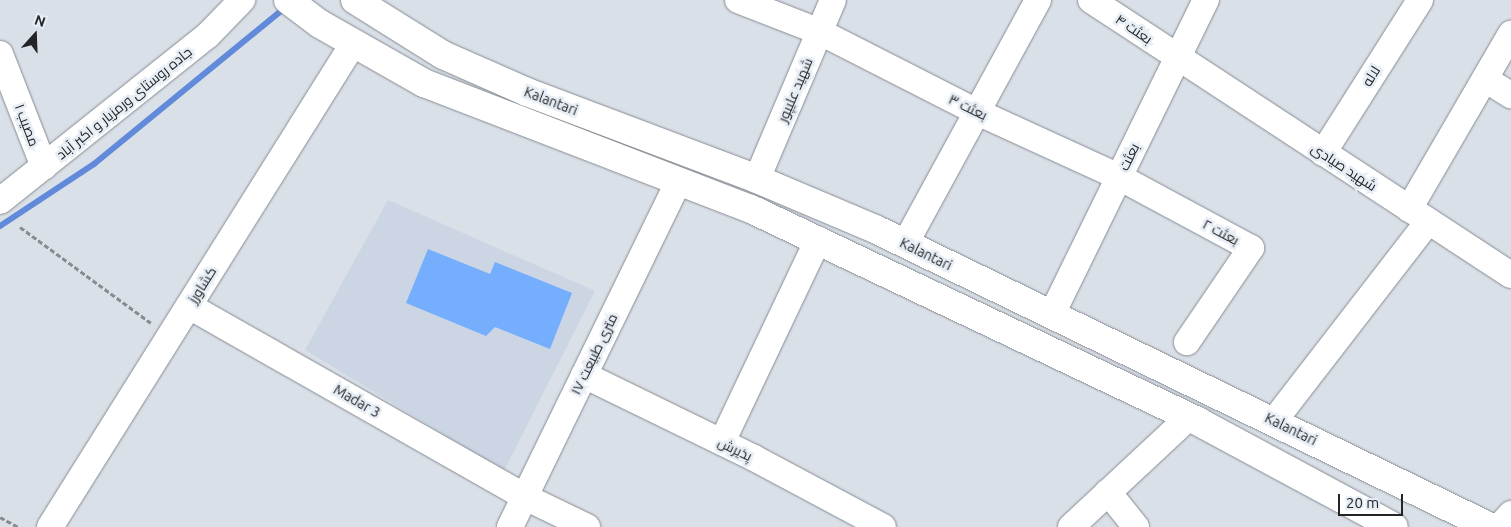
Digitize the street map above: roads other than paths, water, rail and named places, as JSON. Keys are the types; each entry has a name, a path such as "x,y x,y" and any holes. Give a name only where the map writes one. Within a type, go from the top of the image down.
{"main road":[{"name":"Kalantari","path":"355,0 444,54 527,92 757,179 905,244 1490,527"},
{"path":"295,6 354,44 424,83 751,209 1189,417 1394,527"}],"street":[{"name":"جاده روستای ورمزیار و اکبر آباد","path":"0,200 44,168 208,36 242,0"},
{"name":"بعثت ۳","path":"738,0 820,32 976,111 1119,177"},
{"name":"شهید علیپور","path":"757,179 833,0"},
{"path":"905,244 1038,0"},
{"name":"بعثت ۴","path":"1091,0 1178,58"},
{"name":"بعثت","path":"1052,314 1206,0"},
{"name":"لاله","path":"1323,153 1420,0"},
{"path":"1274,421 1419,216 1485,79 1511,34"},
{"name":"کشاورز","path":"50,527 354,44"},
{"name":"مصیب ۱","path":"0,54 44,168"},
{"name":"شهید صیادی","path":"1178,58 1511,275"},
{"path":"1485,79 1511,95"},
{"name":"بعثت ۲","path":"1119,177 1251,248 1187,342"},
{"name":"۱۷ متری طبیعت","path":"510,527 678,182"},
{"path":"722,442 818,240"},
{"name":"Madar 3","path":"189,306 525,497 587,527"},
{"name":"پذیرش","path":"584,375 722,442 883,527"},
{"path":"1070,527 1189,417"},
{"path":"1108,492 1136,527"},
{"path":"1499,527 1511,514"}],"waterway":[{"path":"0,226 94,164 286,7"}]}
